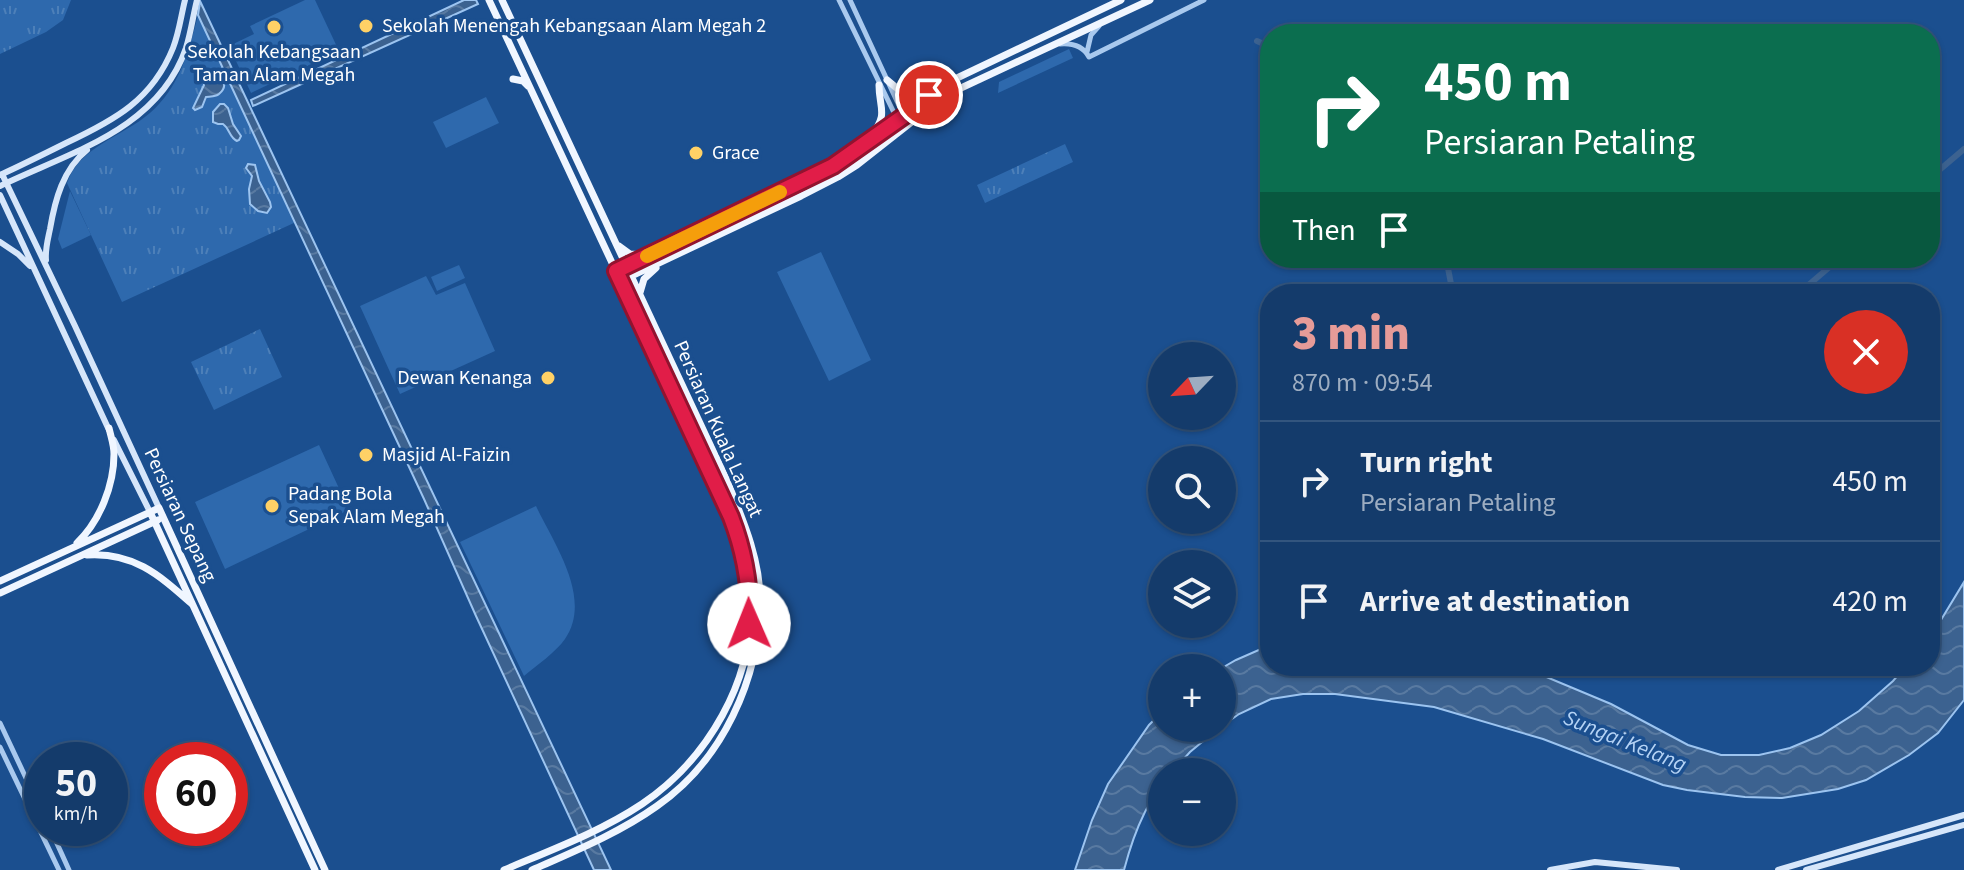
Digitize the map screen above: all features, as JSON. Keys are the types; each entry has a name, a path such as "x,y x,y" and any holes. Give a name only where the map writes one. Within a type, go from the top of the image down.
{"main road":[{"path":"3,184 96,142 139,116 163,92 186,48 197,0"},
{"name":"Persiaran Kuala Langat","path":"489,0 731,517 744,561 750,603 742,667 725,711 714,731 676,777 650,799 596,830 504,870"},
{"name":"Persiaran Kuala Langat","path":"502,0 740,511 753,555 760,599 756,646 739,704 701,766 659,805 627,825 532,870"},
{"path":"621,281 838,177 857,165 929,95 957,78 1121,0"},
{"path":"616,271 833,166 946,95 1150,0"},
{"path":"1,175 102,126 136,103 168,58 184,1"},
{"path":"518,61 514,79 523,81 532,91"},
{"path":"887,80 905,95 929,95"},
{"path":"865,144 876,129 883,111 879,85"},
{"path":"47,267 46,246 59,194 73,164 96,142"},
{"name":"Persiaran Sepang","path":"1,175 47,267 325,867"},
{"name":"Persiaran Sepang","path":"0,195 315,870"},
{"path":"0,242 18,254 35,272"},
{"path":"614,242 626,252 648,255"},
{"path":"639,296 644,279 664,261"},
{"path":"62,553 85,535 107,494 115,450 109,428"},
{"path":"696,441 705,436"},
{"path":"0,581 159,508"},
{"path":"0,593 163,517"},
{"path":"71,560 98,555 137,564 158,574 193,605"},
{"path":"217,656 226,652"},
{"path":"1778,870 1964,815"},
{"path":"1806,870 1964,825"},
{"path":"1550,870 1595,862 1677,870"}],"street":[{"path":"839,0 879,85 903,123"},
{"path":"850,0 903,123"},
{"path":"1055,45 1073,44 1089,57 1204,0"},
{"path":"1087,53 1094,30 1107,21"},
{"path":"0,723 24,774"},
{"path":"0,747 59,870"},
{"path":"58,846 69,870"}],"green space":[{"path":"0,0 71,0 63,20 46,32 0,54"},
{"name":"Sekolah Kebangsaan Taman Alam Megah","path":"305,0 315,0 339,51 251,93 229,46 254,34 250,26"},
{"path":"198,15 296,222 122,302 67,183 73,170 92,151 139,121 160,103 182,68"},
{"path":"1069,49 1073,58 998,93 999,82"},
{"path":"486,97 499,123 446,148 433,122"},
{"path":"1065,144 1073,162 985,203 977,185"},
{"path":"70,191 91,235 62,249 58,239"},
{"path":"821,252 871,360 829,381 777,272"},
{"path":"459,265 465,278 437,291 431,277"},
{"path":"426,276 436,295 465,283 495,351 400,394 360,306"},
{"path":"260,329 282,377 214,410 191,362"},
{"name":"Padang Bola Sepak Alam Megah","path":"319,445 349,510 225,569 195,502"},
{"path":"536,506 568,571 575,606 573,623 565,639 524,676 460,542"}],"water":[{"path":"464,0 476,0 478,4 253,106 251,100"},
{"path":"200,1 611,870 594,870 198,15"},
{"path":"203,73 214,73 224,82 223,90 215,96 206,97 202,107 195,110 193,108 204,85"},
{"path":"220,104 228,108 241,136 237,141 223,124 213,122 213,112"},
{"path":"248,164 255,165 270,202 267,213 258,211 250,204 252,176 246,168"},
{"name":"Sungai Kelang","path":"1964,582 1964,700 1938,733 1909,755 1866,780 1838,789 1782,798 1745,797 1663,785 1543,739 1434,707 1335,694 1303,694 1271,699 1236,716 1236,660 1260,649 1260,676 1544,676 1611,704 1688,745 1721,755 1759,755 1790,748 1821,735 1859,711 1897,676 1940,676 1940,622"},
{"path":"1148,726 1148,742 1202,742 1185,758 1148,758 1148,807 1124,870 1075,870 1108,784"}],"waterway":[{"path":"1940,169 1964,149"},
{"path":"1448,268 1451,284"},
{"path":"1810,284 1828,268"}],"slow traffic":[{"path":"647,256 780,192"}],"place":[{"name":"Sekolah Menengah Kebangsaan Alam Megah 2","path":"366,26"},
{"name":"Sekolah Kebangsaan Taman Alam Megah","path":"274,27"},
{"name":"Grace","path":"696,153"},
{"name":"Dewan Kenanga","path":"548,378"},
{"name":"Masjid Al-Faizin","path":"366,455"},
{"name":"Padang Bola Sepak Alam Megah","path":"272,506"}],"route":[{"path":"749,624 748,582 731,517 616,271 833,166 929,95"}]}
